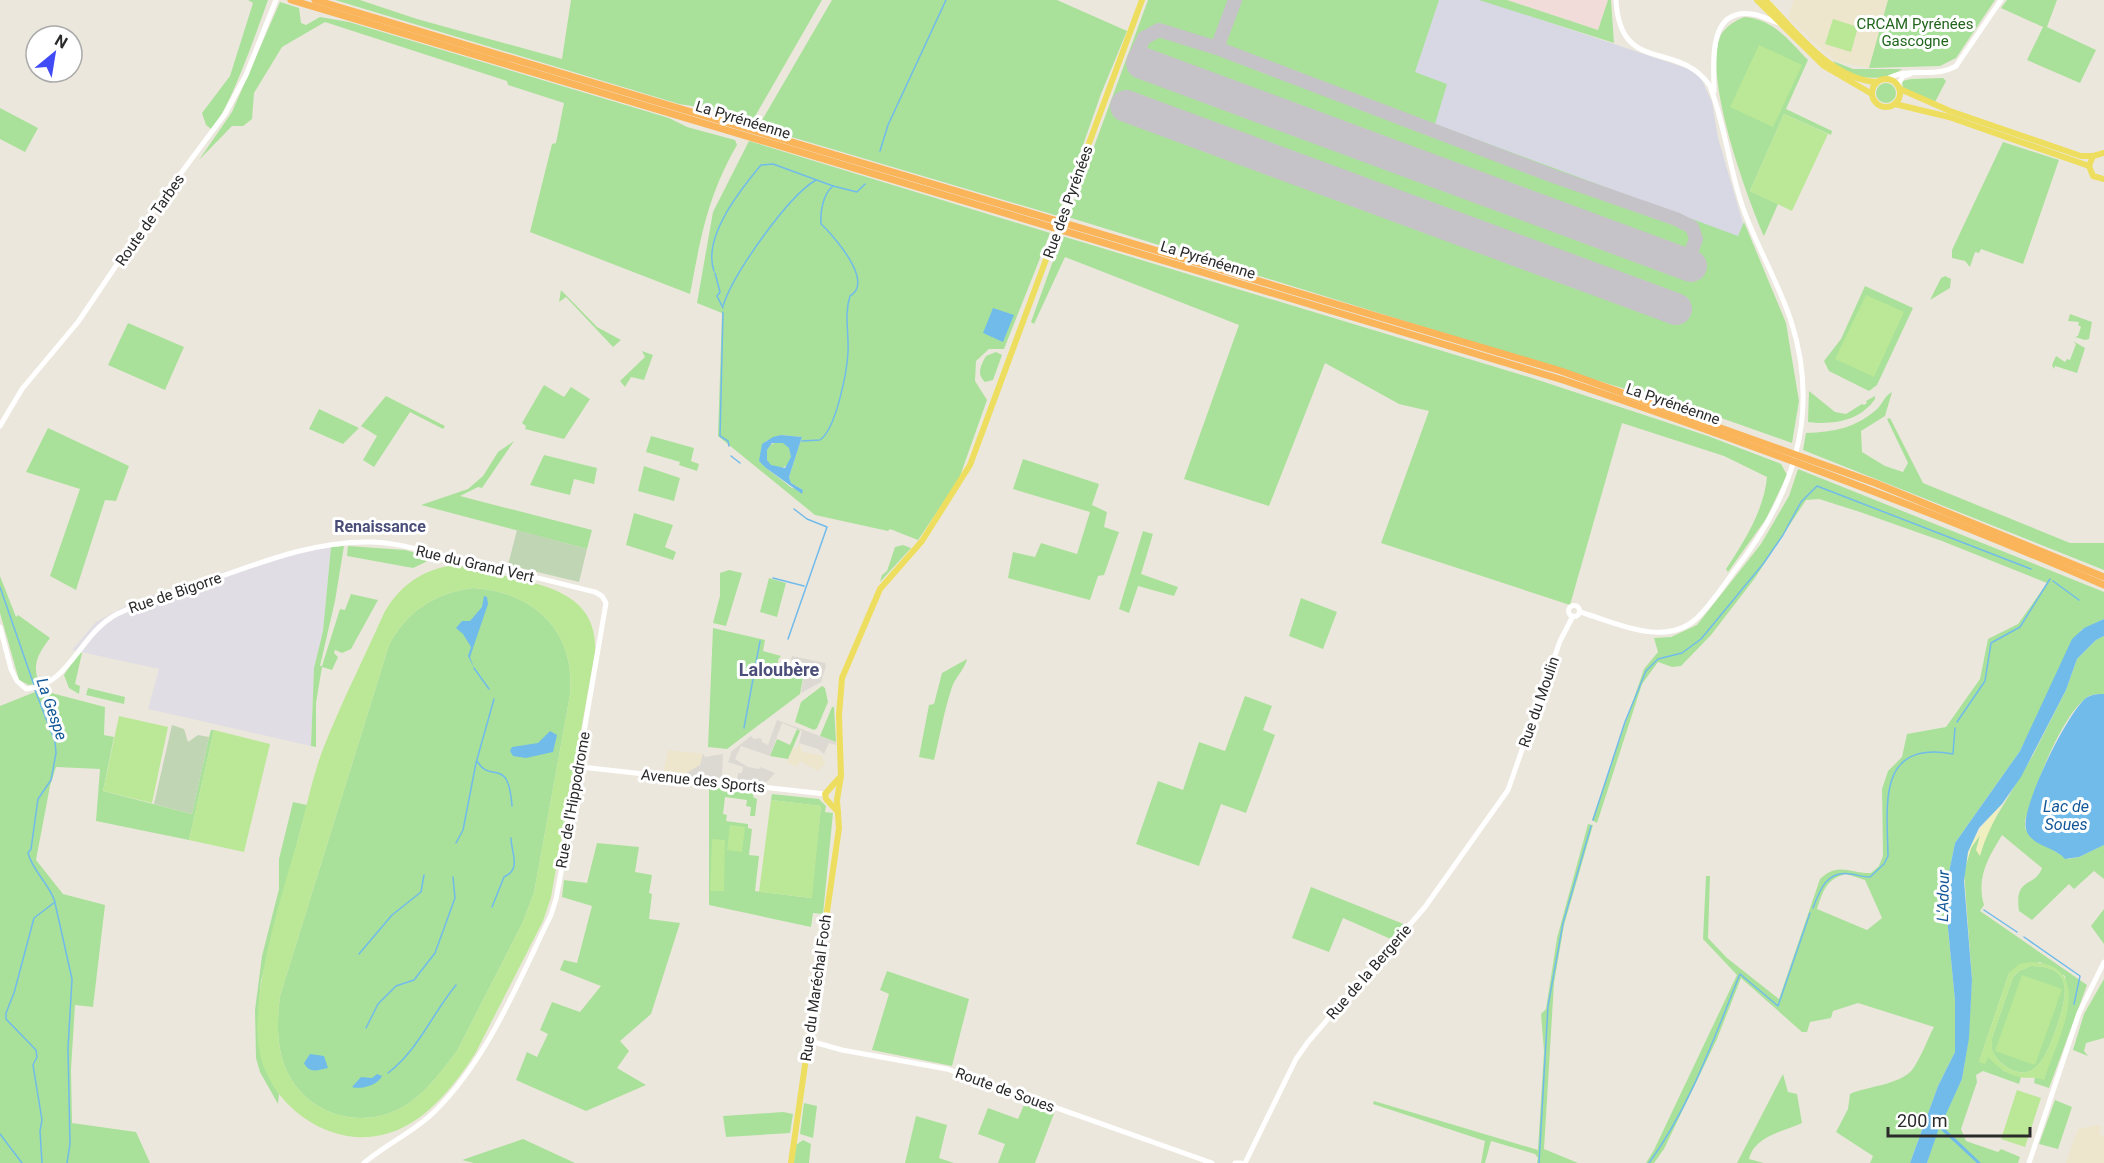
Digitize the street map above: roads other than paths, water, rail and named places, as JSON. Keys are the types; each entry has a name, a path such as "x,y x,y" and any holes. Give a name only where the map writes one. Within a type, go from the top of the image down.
{"highway":[{"name":"La Pyrénéenne","path":"291,0 1043,220"},
{"name":"La Pyrénéenne","path":"315,0 1563,380 1730,437 1883,494 2104,585"},
{"name":"La Pyrénéenne","path":"1076,230 1572,375 1875,483 2104,577"}],"main road":[{"name":"Rue des Pyrénées","path":"993,403 1142,0"},
{"path":"1757,0 1824,66 1872,94 1879,105 1888,107 1895,104 1900,96 1899,87"},
{"path":"1765,0 1827,61 1856,79 1877,82 1887,79 1950,111 2081,156 2104,153"},
{"path":"1872,94 1877,82"},
{"path":"1895,104 1949,117 2088,166 2093,176 2104,179"},
{"path":"2088,166 2093,156"},
{"name":"Rue du Maréchal Foch","path":"791,1163 839,828 837,800 841,776 839,701 845,670 880,589 922,541 964,478 993,403"},
{"path":"827,792 841,776"},
{"path":"827,792 838,793"},
{"path":"827,792 830,803 838,813"},
{"path":"830,803 837,800"}],"street":[{"name":"Route de Tarbes","path":"0,426 22,389 78,322 154,208 225,114 241,85 276,0"},
{"path":"1580,612 1578,607 1572,606 1569,612 1573,616 1580,612 1650,632 1673,632 1694,621 1756,543 1781,500 1800,437 1803,380 1796,340 1785,304 1743,207 1729,164 1710,86 1697,69 1632,44 1619,27 1616,0"},
{"path":"1887,79 1902,71 1943,71 1956,66 2001,0"},
{"path":"1714,96 1713,54 1718,31 1740,14 1759,15 1780,23"},
{"path":"1899,87 1903,76 1915,72"},
{"name":"Rue du Grand Vert","path":"338,544 374,542 415,549 595,592 602,596 606,603"},
{"name":"Rue de Bigorre","path":"0,627 11,669 22,688 40,687 59,676 100,624 124,611 274,558 338,544"},
{"name":"Rue de l'Hippodrome","path":"364,1163 434,1112 462,1080 482,1049 514,989 556,899 581,767 579,761 606,603"},
{"name":"Rue du Moulin","path":"1508,790 1559,643 1573,616"},
{"name":"Avenue des Sports","path":"581,767 827,792"},
{"name":"Rue de la Bergerie","path":"1243,1163 1296,1059 1308,1042 1425,907 1508,790"},
{"path":"2029,1163 2079,1012 2104,962"},
{"name":"Route de Soues","path":"810,1041 843,1050 947,1069 1212,1163"},
{"name":"Route de Soues","path":"1195,1157 1203,1163"},
{"path":"1235,1163 1243,1163"}],"water":[{"path":"993,308 1014,315 1003,342 983,333"},
{"path":"781,435 802,437 789,477 791,483 803,490 802,494 759,461 762,444","holes":["772,443 783,443 789,448 791,457 785,468 771,465 767,460 767,450"]},
{"path":"484,596 487,597 488,604 470,657 474,668 468,656 471,647 456,628 462,621 470,621 482,607"},
{"path":"2104,619 2104,636 2096,640 2077,659 2066,690 2021,777 2002,804 1979,828 1968,852 1964,881 1972,980 1969,1038 1962,1079 1941,1125 1981,1163 1977,1163 1939,1128 1927,1163 1910,1163 1938,1086 1955,1052 1955,1001 1946,907 1948,877 1955,843 2020,751 2072,639 2084,628"},
{"name":"Lac de Soues","path":"2104,694 2104,845 2079,857 2065,859 2028,835 2026,818 2047,761 2068,721 2086,698"},
{"path":"550,731 557,735 553,752 526,758 513,756 510,751 512,747 538,743"},
{"path":"310,1054 324,1056 328,1068 308,1069 304,1063"},
{"path":"377,1074 382,1076 373,1084 360,1088 352,1087 361,1077 372,1078"}],"waterway":[{"path":"880,151 888,125 946,0"},
{"path":"714,271 713,243 718,229 734,200 761,165 773,164 833,186"},
{"path":"723,306 749,256 777,218 804,189 816,180"},
{"path":"802,441 820,440 826,434 836,413 847,361 848,303 858,280 842,248 821,224 823,204 833,186 857,192 865,184"},
{"path":"715,273 720,292 717,296 723,308"},
{"path":"723,312 720,436 728,441 729,446"},
{"path":"731,456 740,463"},
{"path":"1593,820 1625,722 1646,671 1658,659 1682,653 1701,639 1763,564 1783,535 1801,502 1817,486 2031,569"},
{"path":"788,639 827,527 807,519 794,509"},
{"path":"773,578 804,586"},
{"path":"1957,722 1985,681 1991,643 2020,627 2050,579"},
{"path":"2053,581 2079,600"},
{"name":"La Gespe","path":"0,587 34,685"},
{"path":"744,728 760,641"},
{"path":"474,668 489,689"},
{"name":"La Gespe","path":"35,690 55,742 56,753 51,780 38,799 31,849 28,853 33,866 55,902 34,918 6,1019 36,1050 37,1057 33,1065 42,1120 40,1131 42,1163"},
{"path":"456,843 463,830 476,763 494,699"},
{"path":"1813,908 1822,888 1830,878 1843,874 1870,877 1884,864 1888,856 1888,797 1892,780 1899,766 1911,757 1928,752 1953,754 1955,728"},
{"path":"477,761 482,768 503,775 507,780 512,806"},
{"path":"1539,1163 1548,1006 1563,923 1591,826"},
{"path":"492,907 504,877 513,870 511,838"},
{"path":"359,954 392,915 421,892 424,875"},
{"path":"366,1028 378,1004 396,986 414,980 435,953 455,898 453,877"},
{"path":"55,903 72,979 68,1048 70,1144 67,1163"},
{"path":"1984,910 2017,932"},
{"path":"1649,1163 1677,1119 1689,1095 1740,974 1778,1006 1810,913"},
{"path":"2024,937 2080,976 2074,1004"},
{"path":"388,1073 399,1064 417,1042 456,985"},
{"path":"0,1134 22,1163"}],"district":[{"name":"Renaissance","path":"380,526"},
{"name":"Laloubère","path":"779,669"}],"park label":[{"name":"CRCAM Pyrénées Gascogne","path":"1915,32"}],"water label":[{"name":"L'Adour","path":"1943,896"}]}
